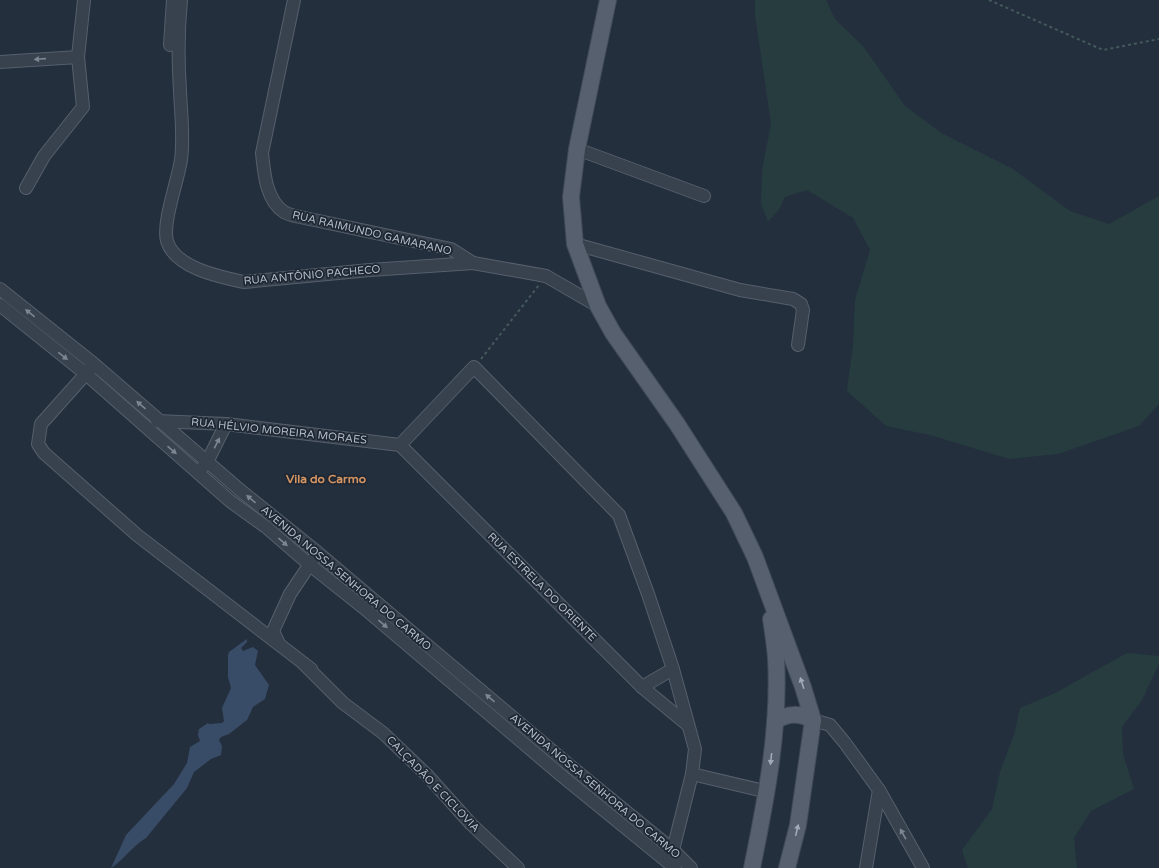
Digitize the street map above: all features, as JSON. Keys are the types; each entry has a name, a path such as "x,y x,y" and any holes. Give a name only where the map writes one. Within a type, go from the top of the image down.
{"main road":[{"path":"608,0 577,149 571,197 575,244 598,306 616,338 677,424 734,513 755,557 768,596 793,658 813,720 798,825 787,868"},
{"path":"752,868 768,792 775,721 776,659 768,596"},
{"path":"775,721 784,716 794,714 804,715 813,720"}],"street":[{"path":"26,188 44,156 83,107 78,57 84,0"},
{"path":"170,45 173,0"},
{"name":"RUA ANTÔNIO PACHECO","path":"181,0 179,66 183,145 167,225 167,240 174,252 194,268 223,278 244,282 370,270 474,263"},
{"name":"RUA RAIMUNDO GAMARANO","path":"294,0 262,154 265,178 270,194 284,212 300,218 451,249 474,263 546,276 598,306"},
{"path":"0,62 78,57"},
{"path":"577,149 704,196"},
{"path":"575,244 740,290 793,299 801,304 803,310 798,345"},
{"name":"AVENIDA NOSSA SENHORA DO CARMO","path":"0,289 86,374 230,501 270,522 317,552 367,603 507,720 568,765 669,854 675,868"},
{"name":"AVENIDA NOSSA SENHORA DO CARMO","path":"0,305 94,364 207,462 270,522 310,565 367,603"},
{"path":"94,364 41,424 38,444 44,453 137,535 311,669"},
{"path":"400,444 474,367 619,515 648,594 673,669 696,749 692,774 669,854"},
{"path":"149,430 158,420"},
{"name":"RUA HÉLVIO MOREIRA MORAES","path":"158,420 226,424 400,444"},
{"path":"198,472 207,462 226,424"},
{"name":"RUA ESTRELA DO ORIENTE","path":"400,444 642,688 688,725"},
{"path":"311,669 279,643 273,631 290,594 317,552"},
{"name":"CALÇADÃO E CICLOVIA","path":"311,669 343,703 383,733 427,775 471,824 518,868"},
{"path":"642,688 673,669"},
{"name":"AVENIDA NOSSA SENHORA DO CARMO","path":"507,720 562,776 669,854 691,868"},
{"path":"813,720 830,725 879,790 923,868"},
{"path":"562,776 568,765"},
{"path":"692,774 768,792"},
{"path":"866,868 879,790"}],"path":[{"path":"989,0 1103,50 1159,39"},
{"path":"474,367 546,276"}],"green space":[{"path":"755,0 826,0 835,19 863,46 905,106 943,134 1013,169 1070,211 1109,224 1159,196 1159,404 1139,426 1058,454 1009,459 930,435 886,426 847,391 853,344 855,300 870,250 853,218 807,190 785,197 779,210 768,221 761,204 762,170 771,124 755,15"},
{"path":"1127,653 1159,656 1159,664 1142,700 1122,727 1123,754 1134,789 1091,811 1074,838 1077,868 968,868 962,850 992,809 1000,772 1014,735 1020,708 1055,693"}],"water":[{"path":"247,639 247,642 241,648 243,651 253,647 258,651 255,665 269,685 265,699 253,707 247,720 229,734 221,737 219,740 222,746 221,755 211,759 194,772 187,788 146,838 111,868 126,835 174,784 187,763 190,747 200,741 198,735 199,729 208,723 222,723 224,721 222,708 231,688 228,677 228,655 229,652"}],"district":[{"name":"Vila do Carmo","path":"326,479"}]}
